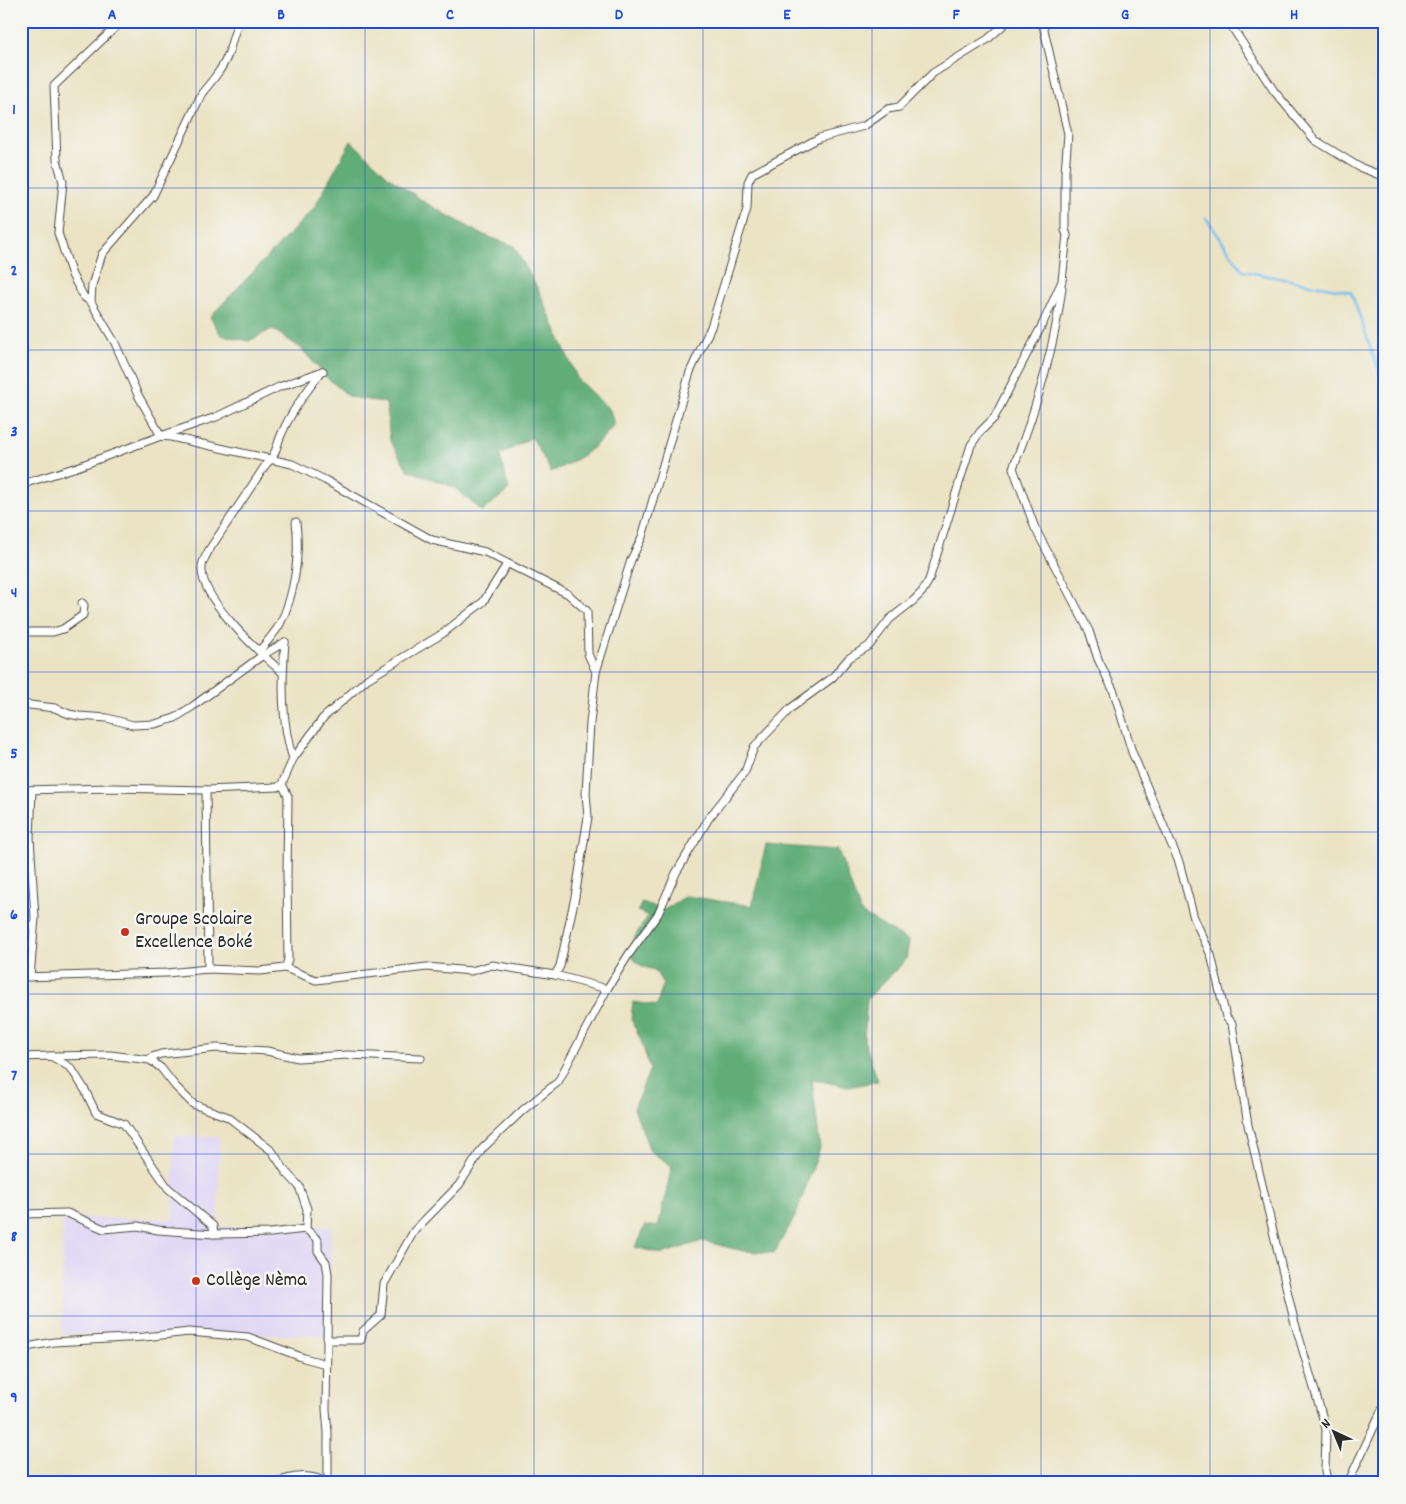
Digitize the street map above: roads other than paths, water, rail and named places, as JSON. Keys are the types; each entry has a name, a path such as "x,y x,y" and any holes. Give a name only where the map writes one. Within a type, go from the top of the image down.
{"street":[{"path":"122,21 54,86 57,160 63,182 58,233 72,275 84,298 91,302 115,343 138,394 162,436 292,464 325,480 432,540 485,552 568,594 587,612 588,654 596,672"},
{"path":"91,302 92,285 102,254 153,196 202,92 214,78 229,52 234,30 240,21"},
{"path":"555,975 560,966 575,897 588,817 587,773 596,672 631,560 642,537 690,372 711,326 747,209 748,182 752,174 819,138 864,126 888,109 899,107 933,73 988,39 1008,21"},
{"path":"1042,21 1068,134 1065,172 1065,230 1067,235 1058,315 1033,418 1013,468 1035,528 1089,631 1098,659 1114,692 1132,752 1179,862 1194,918 1212,955 1226,1017 1232,1024 1248,1125 1292,1311 1326,1430 1325,1471 1328,1483"},
{"path":"1228,21 1274,91 1315,140 1359,167 1385,177"},
{"path":"327,1340 361,1340 363,1331 381,1315 384,1284 414,1231 458,1185 482,1149 523,1110 558,1082 607,989 658,914 676,873 709,818 745,772 754,747 791,708 832,678 849,658 869,646 890,619 922,592 929,580 971,445 980,432 994,418 1043,323 1062,280"},
{"path":"21,487 29,482 77,467 216,417 279,387 322,371 299,401 282,432 271,460 266,463 209,550 202,570 209,592 229,620 282,672"},
{"path":"261,653 279,625 288,605 294,582 299,539 296,522"},
{"path":"21,790 114,788 206,790 278,787 282,784 293,759 323,718 367,679 442,634 483,602 507,564"},
{"path":"21,632 53,632 64,629 83,615 84,605 82,603"},
{"path":"21,704 56,708 69,714 107,718 133,725 155,724 175,718 261,653 285,642 282,672 287,741 293,759"},
{"path":"282,784 288,796 288,960 285,968"},
{"path":"30,977 35,918 30,837 32,790"},
{"path":"206,790 208,969"},
{"path":"21,978 124,975 208,969 260,971 285,968 316,980 427,967 471,971 492,965 555,975 607,989"},
{"path":"150,1060 152,1056 161,1054 217,1048 267,1051 298,1058 348,1055 420,1058"},
{"path":"21,1057 110,1055 150,1060 161,1068 192,1104 228,1117 272,1151 286,1172 299,1186 307,1209 306,1229"},
{"path":"51,1056 71,1068 85,1090 96,1113 124,1124 168,1188 213,1226 214,1234"},
{"path":"21,1214 67,1213 104,1229 138,1226 158,1230 214,1234 306,1229 318,1240 318,1251 326,1262 328,1483"},
{"path":"21,1348 54,1342 144,1337 189,1332 248,1337 304,1358 326,1364"},
{"path":"1348,1483 1385,1402"},
{"path":"274,1483 300,1476 321,1479 328,1483"}],"waterway":[{"path":"1206,218 1243,271 1351,292 1385,388"}],"place":[{"name":"Groupe Scolaire Excellence Boké","path":"125,932"},
{"name":"Collège Nèma","path":"196,1281"}]}
